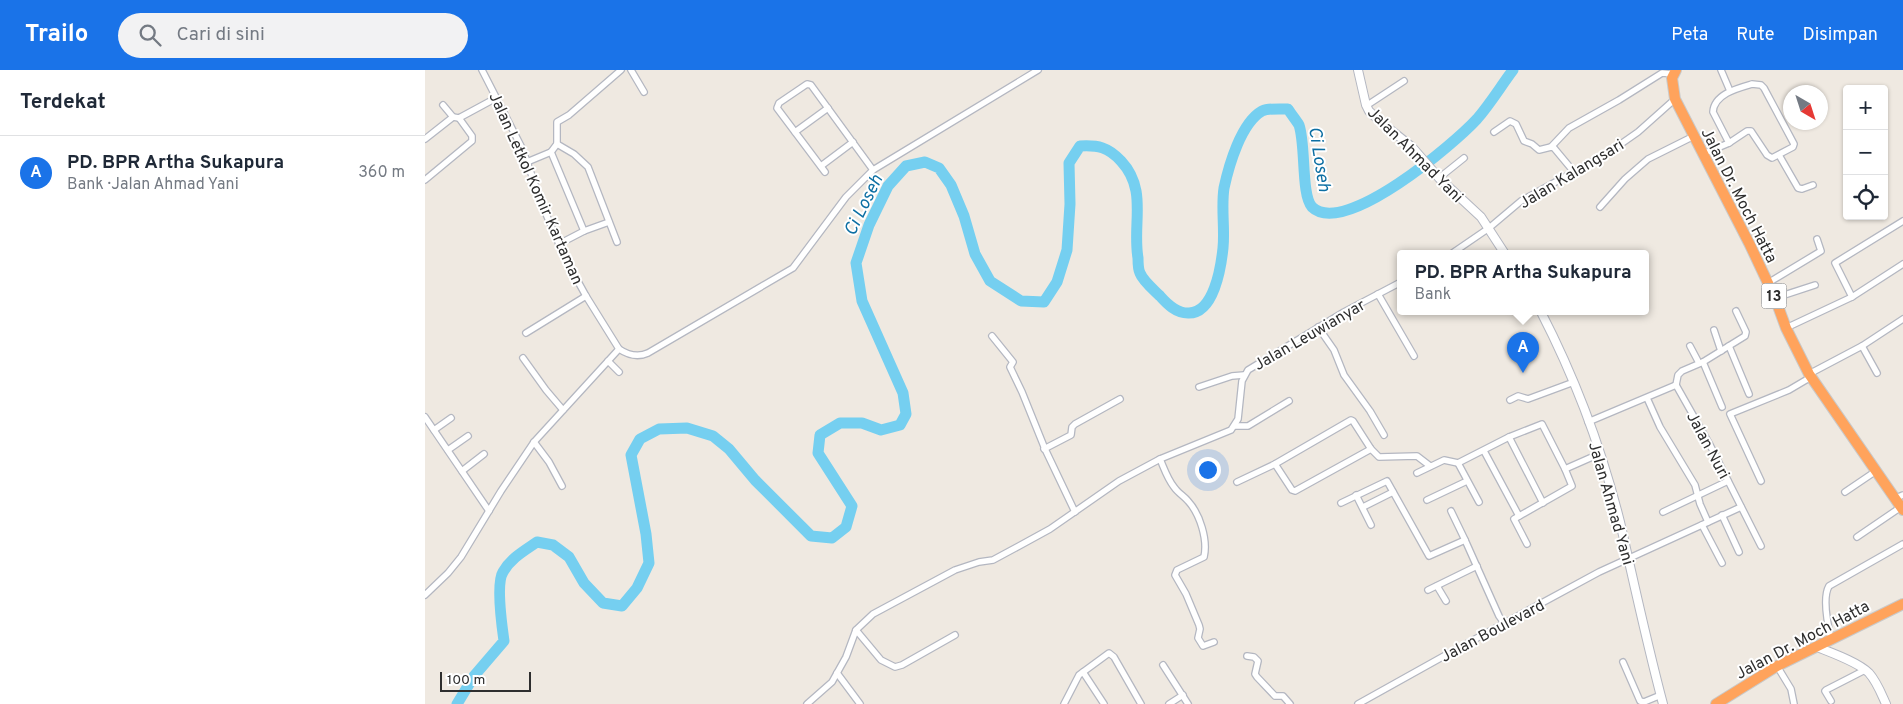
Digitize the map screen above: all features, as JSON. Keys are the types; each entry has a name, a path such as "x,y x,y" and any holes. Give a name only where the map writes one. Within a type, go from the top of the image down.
{"highway":[{"name":"Jalan Dr. Moch Hatta","path":"1674,72 1672,86 1675,99 1768,283 1786,328 1810,375 1876,471 1901,502"},
{"name":"Jalan Dr. Moch Hatta","path":"1716,704 1777,666 1903,604"}],"street":[{"name":"Jalan Letkol Komir Kartaman","path":"482,70 527,162 559,244 586,296 619,349"},
{"path":"527,162 551,152 557,144 557,122 621,70"},
{"path":"631,70 644,92"},
{"path":"425,595 461,557 534,442 619,349 630,355 638,356 645,354 793,268 846,196 873,170 1038,70"},
{"name":"Jalan Ahmad Yani","path":"1358,70 1366,106 1375,117 1404,140 1432,171 1481,217 1503,250"},
{"path":"1721,70 1730,91"},
{"path":"1494,132 1511,121 1516,124 1524,141 1532,144 1539,150 1551,147 1569,128 1662,73 1674,72"},
{"path":"1366,106 1404,82"},
{"path":"825,172 778,110 777,106 808,84 873,170"},
{"path":"1703,154 1729,143 1749,130 1753,132 1770,158 1793,147 1794,144 1761,85 1752,84 1730,91 1716,103 1713,112 1729,143"},
{"path":"425,139 456,118 497,98"},
{"name":"Jalan Kalangsari","path":"1489,228 1521,201 1608,153 1638,132 1675,99"},
{"path":"425,180 472,140 471,134 443,105"},
{"path":"795,132 828,108"},
{"path":"1600,207 1625,179 1648,159 1693,136"},
{"path":"821,166 853,142"},
{"path":"557,144 578,157 588,168 617,242"},
{"path":"1551,147 1554,148 1574,172"},
{"path":"551,152 584,231"},
{"path":"1779,155 1798,188 1802,189 1813,185"},
{"path":"1439,178 1464,158"},
{"path":"1852,298 1835,263 1903,221"},
{"path":"559,244 584,231 609,222"},
{"path":"1457,250 1489,228"},
{"path":"1768,283 1821,251 1817,238"},
{"path":"1786,328 1852,298 1903,264"},
{"name":"Jalan Leuwianyar","path":"1235,426 1240,410 1241,381 1254,365 1318,327 1397,284"},
{"path":"1775,298 1815,285"},
{"path":"1378,294 1414,356"},
{"path":"527,333 586,296"},
{"path":"1588,422 1676,385 1679,373 1721,351 1746,335 1736,311"},
{"name":"Jalan Ahmad Yani","path":"1542,315 1574,382 1599,454 1619,522 1663,701"},
{"path":"1761,481 1730,414 1789,390 1810,375 1862,346 1903,319"},
{"path":"1318,327 1334,350 1344,376 1370,411 1384,435"},
{"path":"1714,330 1721,351"},
{"path":"992,336 1013,362 1010,367 1044,448 1075,512"},
{"path":"1690,346 1701,362 1721,407"},
{"path":"1729,346 1749,394"},
{"path":"1862,346 1877,374"},
{"path":"523,358 563,410"},
{"path":"608,361 619,372"},
{"path":"1199,387 1232,376 1244,375"},
{"path":"1510,400 1519,396 1529,399 1574,382"},
{"name":"Jalan Nuri","path":"1676,385 1761,546"},
{"path":"1647,398 1661,427 1687,469 1709,522"},
{"path":"1044,448 1070,435 1075,424 1120,399"},
{"path":"807,704 832,682 856,630 878,611 955,570 979,562 993,560 1019,546 1075,512 1119,481 1149,464 1226,433 1235,426 1248,426 1289,401"},
{"path":"425,417 489,511"},
{"path":"434,430 451,418"},
{"path":"1237,482 1275,464 1351,420 1371,449 1379,457 1417,456 1430,466"},
{"path":"1417,473 1443,460 1459,463 1509,437 1542,424 1572,487 1514,520 1527,544"},
{"path":"447,450 468,436"},
{"path":"1509,437 1543,503"},
{"path":"534,442 549,462 561,486"},
{"path":"1275,464 1292,490 1295,490 1371,449"},
{"path":"1484,451 1519,516"},
{"path":"462,471 484,454"},
{"path":"1565,469 1599,454"},
{"path":"1160,459 1174,488 1190,502 1204,533 1204,557 1177,570 1175,575 1186,594 1199,625 1198,638 1203,646 1214,642"},
{"path":"1459,463 1479,502"},
{"path":"1845,492 1876,471"},
{"path":"1341,503 1385,480 1429,556 1465,540"},
{"path":"1427,500 1467,481"},
{"path":"1663,512 1728,481"},
{"path":"1363,507 1393,492"},
{"path":"1356,495 1371,525"},
{"path":"1857,537 1901,502"},
{"name":"Jalan Boulevard","path":"1359,704 1504,623 1627,558 1741,507"},
{"path":"1451,512 1504,623"},
{"path":"1722,515 1739,552"},
{"path":"1702,525 1722,563"},
{"path":"1831,639 1827,618 1827,592 1829,586 1903,544"},
{"path":"1428,590 1477,566"},
{"path":"1437,586 1446,601"},
{"path":"856,630 878,658 895,667 902,665 955,634"},
{"path":"1817,646 1865,670 1878,686 1886,704"},
{"path":"1063,704 1083,672 1107,653 1115,657 1141,704"},
{"path":"1247,656 1254,657 1258,661 1255,674 1257,677 1275,696 1283,696 1290,704"},
{"path":"1623,662 1640,701 1663,701"},
{"path":"1163,665 1188,704"},
{"path":"1777,666 1791,689 1794,704"},
{"path":"1831,701 1826,690 1865,670"},
{"path":"1083,672 1104,704"},
{"path":"837,673 860,704"},
{"path":"1169,704 1183,695"}],"waterway":[{"name":"Ci Loseh","path":"457,704 474,676 504,641 500,595 503,572 514,559 537,542 553,545 569,557 584,583 603,603 622,606 637,588 649,563 646,534 631,455 640,439 659,429 687,428 713,436 729,449 755,480 811,536 832,538 846,527 852,506 818,453 820,435 840,423 862,423 881,430 900,425 906,414 903,393 862,301 856,263 869,225 888,186 906,166 925,162 939,168 951,185 964,216 975,254 990,281 1021,301 1044,302 1057,282 1067,250 1070,204 1069,163 1080,146 1092,146 1107,150 1121,161 1134,183 1137,195 1138,266 1141,276 1169,305 1176,310 1188,313 1197,311 1204,306 1214,288 1223,248 1223,195 1226,179 1242,135 1248,125 1262,111 1288,109 1298,123 1301,134 1306,192 1312,207 1327,213 1348,210 1398,184 1424,166 1477,119 1513,70"}],"place":[{"name":"PD. BPR Artha Sukapura","path":"1523,373"}]}
